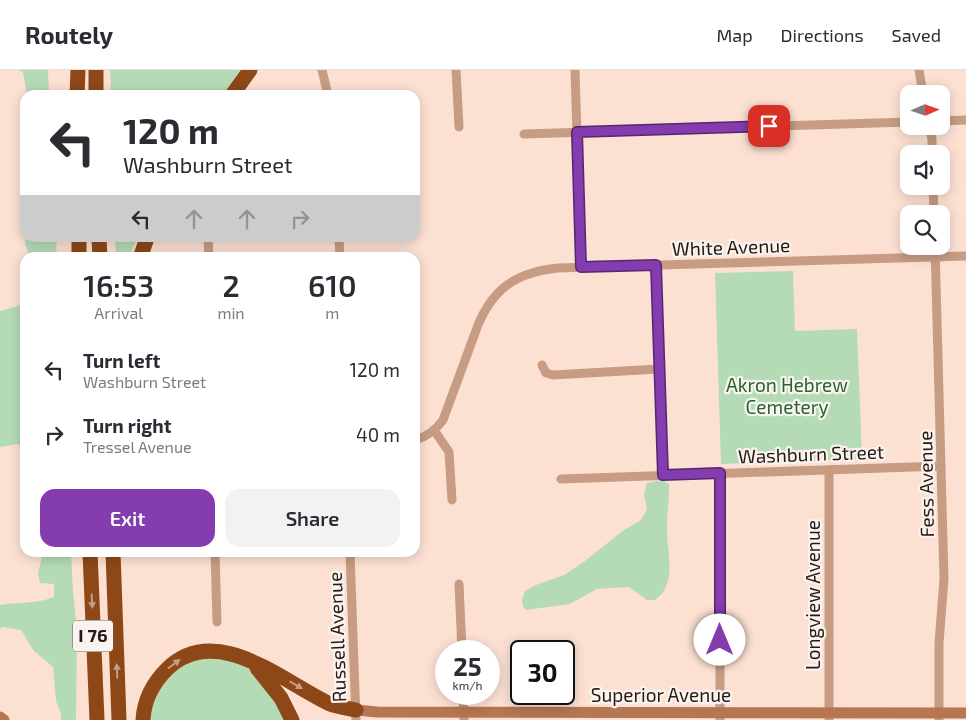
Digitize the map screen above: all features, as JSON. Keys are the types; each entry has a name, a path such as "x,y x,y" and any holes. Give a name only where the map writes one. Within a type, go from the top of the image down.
{"highway":[{"path":"77,90 78,70"},
{"path":"96,70 96,90"},
{"path":"236,90 250,70"},
{"name":"I 76","path":"90,557 97,720"},
{"name":"I 76","path":"113,557 119,720"},
{"path":"143,720 143,713 152,687 163,673 180,659 193,654 216,651 240,656 331,704 356,715"},
{"path":"253,663 281,698 292,720"}],"street":[{"path":"322,70 327,90"},
{"path":"456,70 459,127"},
{"path":"575,70 581,267"},
{"path":"919,70 921,85"},
{"path":"950,121 966,120"},
{"path":"524,134 900,122"},
{"name":"White Avenue","path":"434,430 443,420 483,314 501,289 516,279 533,272 581,267 966,256"},
{"name":"Fess Avenue","path":"936,257 944,579 939,643 939,716"},
{"path":"656,265 663,475"},
{"path":"542,365 546,373 553,375 659,369"},
{"path":"420,439 434,430 449,452 452,500"},
{"name":"Washburn Street","path":"561,479 941,466"},
{"name":"Longview Avenue","path":"829,470 830,716"},
{"path":"720,473 720,716"},
{"path":"215,557 217,622"},
{"name":"Russell Avenue","path":"350,557 356,715"},
{"path":"459,584 462,640"},
{"name":"Superior Avenue","path":"356,715 377,712 464,716 939,716 966,713"},
{"path":"0,717 4,720"}],"green space":[{"path":"18,70 48,70 49,90 26,90 23,72"},
{"path":"110,70 240,70 226,90 111,90"},
{"path":"25,242 57,242 56,252 28,252"},
{"path":"115,242 136,242 131,252 116,252"},
{"name":"Akron Hebrew Cemetery","path":"793,271 795,331 857,329 862,459 721,464 715,273"},
{"path":"20,305 20,446 18,444 0,447 0,311"},
{"path":"662,480 669,484 667,538 670,570 667,585 655,600 647,600 629,587 597,589 570,604 526,610 523,607 522,600 525,591 564,575 624,530 640,521 647,510 644,494 647,483"},
{"path":"42,557 71,557 77,631 76,720 61,720 61,714 56,701 53,667 34,651 21,630 2,627 0,630 0,605 34,602 54,597 54,584 40,583 38,573"},
{"path":"207,655 238,661 247,665 267,686 287,720 148,720 162,682 181,664"}],"route":[{"path":"720,640 720,473 663,475 656,265 581,267 577,132 769,126"}]}
